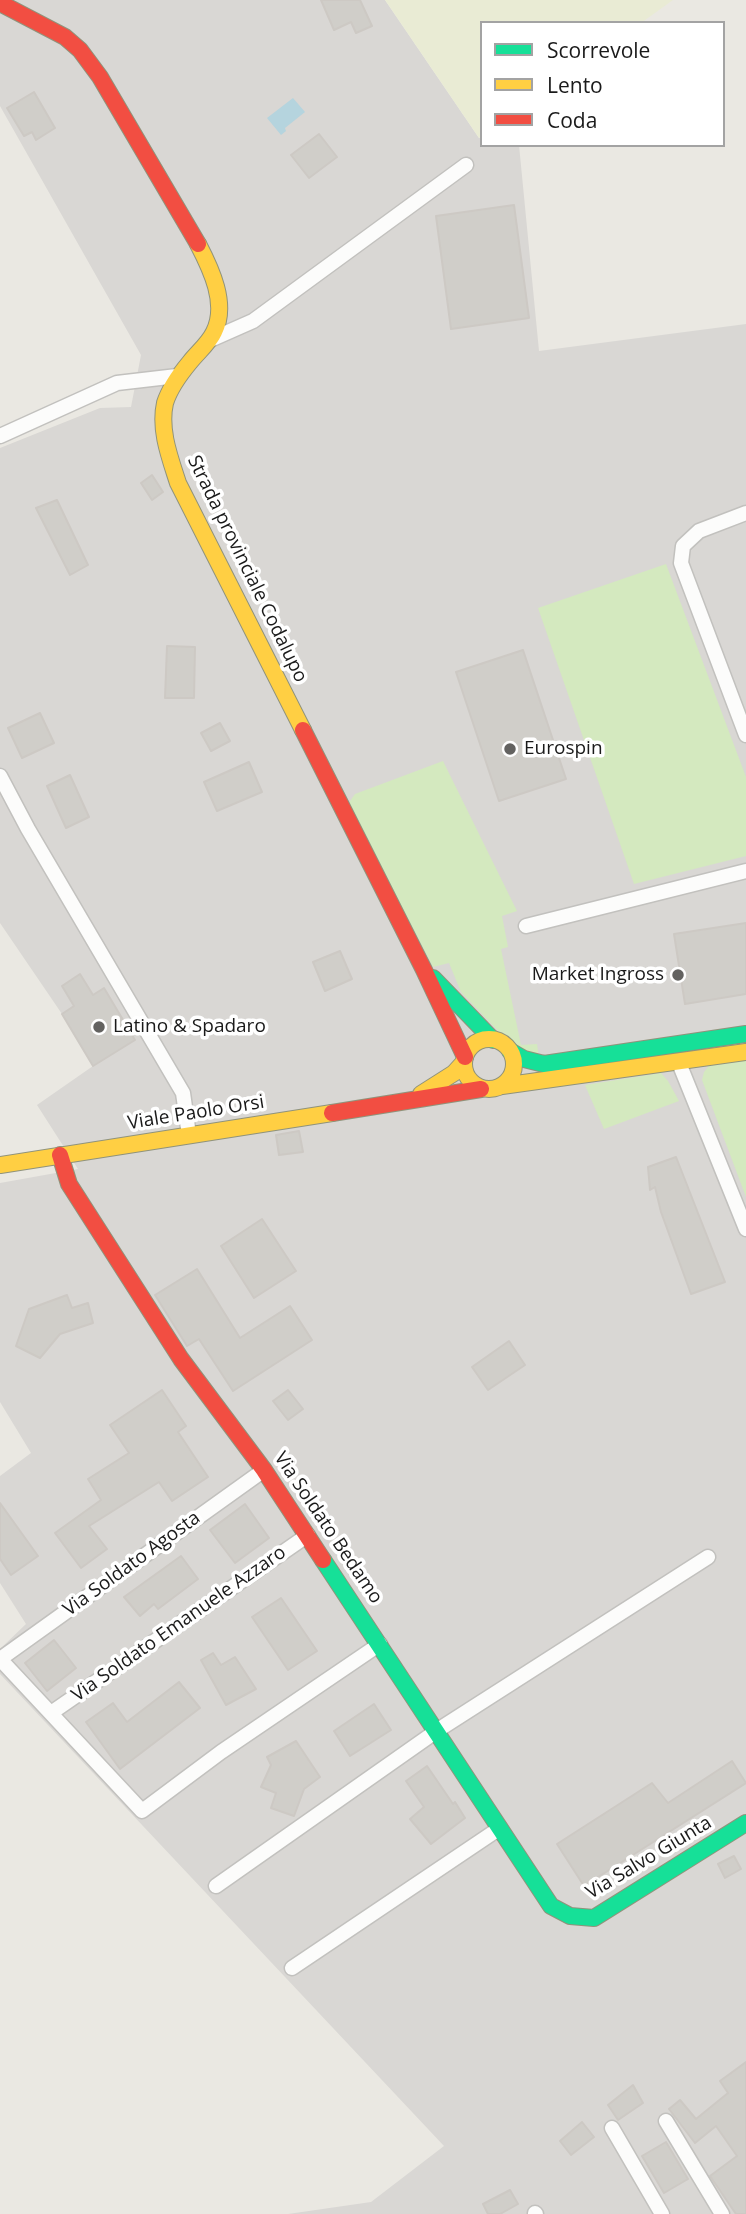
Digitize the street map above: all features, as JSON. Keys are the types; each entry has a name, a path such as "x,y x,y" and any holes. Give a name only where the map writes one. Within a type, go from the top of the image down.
{"street":[{"name":"Strada provinciale Codalupo","path":"0,3 65,37 80,50 100,77 207,262 219,305 218,323 210,340 177,376 163,410 163,428 178,483 424,970 464,1059"},
{"path":"210,340 253,321 466,165"},
{"path":"0,436 117,383 177,376"},
{"path":"746,513 699,531 683,546 681,563 746,735"},
{"path":"0,776 28,829 183,1093 189,1135"},
{"path":"526,926 746,871"},
{"path":"424,970 493,1040"},
{"path":"510,1051 537,1063 746,1037"},
{"path":"679,1063 685,1053 693,1049 738,1042 746,1037"},
{"path":"398,1103 440,1084 454,1073 476,1042 493,1040 503,1043 510,1051 514,1070 510,1079 502,1086"},
{"path":"398,1103 481,1088 492,1090 502,1086 746,1052"},
{"path":"569,1060 607,1063 666,1056 679,1063 746,1229"},
{"path":"464,1059 467,1078 481,1088"},
{"name":"Viale Paolo Orsi","path":"0,1165 398,1103"},
{"name":"Via Soldato Bedamo","path":"60,1155 69,1184 181,1359 264,1470 308,1535 551,1906 570,1916"},
{"name":"Via Soldato Agosta","path":"0,1659 264,1470"},
{"name":"Via Soldato Emanuele Azzaro","path":"51,1713 308,1535"},
{"path":"216,1886 438,1730 708,1557"},
{"path":"0,1659 142,1811 220,1752 380,1644"},
{"name":"Via Salvo Giunta","path":"570,1916 594,1918 746,1823"},
{"path":"292,1968 499,1828"},
{"path":"666,2121 722,2214"},
{"path":"612,2129 662,2214"}],"shaded area":[{"path":"0,0 385,0 480,138 480,147 519,147 539,351 746,324 746,2214 288,2214 371,2202 444,2146 0,1674 0,1649 26,1624 0,1583 0,1476 31,1453 0,1402 0,1183 78,1169 37,1105 93,1066 62,1014 0,923 0,448 100,408 131,407 141,355 0,106"}],"green space":[{"path":"385,0 673,0 644,21 480,21 479,138"},
{"path":"666,564 746,777 746,856 634,884 538,608"},
{"path":"443,761 517,911 502,916 508,947 501,949 521,1045 537,1044 539,1057 501,1034 461,992 449,963 433,967 350,807 350,801 355,794"},
{"path":"746,1058 746,1197 702,1080 711,1063"},
{"path":"661,1073 679,1101 604,1129 585,1085"}],"water":[{"path":"293,98 305,112 285,128 286,131 281,135 267,118"}],"building":[{"path":"321,0 360,0 372,26 356,33 351,22 334,30"},
{"path":"34,92 55,128 36,140 32,132 24,136 7,108"},
{"path":"319,134 337,157 309,178 291,155"},
{"path":"514,205 529,318 451,329 436,216"},
{"path":"152,475 163,492 152,500 141,483"},
{"path":"57,500 88,565 70,575 36,508"},
{"path":"167,646 195,647 194,698 165,698"},
{"path":"523,650 566,779 499,801 456,672"},
{"path":"40,713 54,743 22,758 8,728"},
{"path":"220,723 230,741 211,751 201,733"},
{"path":"249,762 262,792 217,811 204,782"},
{"path":"70,775 89,817 66,828 47,786"},
{"path":"746,923 746,994 685,1004 674,934"},
{"path":"340,951 352,979 325,991 313,962"},
{"name":"Latino & Spadaro","path":"80,974 93,995 104,988 135,1040 93,1066 62,1014 74,1006 62,986"},
{"path":"299,1131 303,1152 279,1155 276,1135"},
{"path":"676,1157 725,1282 691,1294 661,1212 655,1187 650,1190 648,1167"},
{"path":"262,1219 296,1271 254,1298 221,1246"},
{"path":"197,1269 240,1338 290,1306 312,1340 233,1391 199,1339 187,1346 155,1295"},
{"path":"67,1295 72,1308 88,1303 93,1323 60,1334 40,1358 16,1346 29,1309"},
{"path":"509,1341 525,1365 488,1390 472,1367"},
{"path":"162,1390 186,1426 178,1432 208,1477 172,1501 159,1482 89,1526 107,1549 81,1568 55,1533 101,1500 88,1479 129,1453 110,1425"},
{"path":"288,1390 303,1409 288,1420 273,1401"},
{"path":"0,1503 38,1556 11,1575 0,1559"},
{"path":"245,1504 269,1538 235,1563 210,1530"},
{"path":"181,1556 198,1579 158,1609 154,1604 140,1616 124,1597"},
{"path":"281,1598 317,1651 288,1670 252,1617"},
{"path":"54,1640 76,1668 47,1691 25,1663"},
{"path":"213,1653 221,1665 235,1657 256,1689 226,1705 201,1660"},
{"path":"179,1682 200,1708 120,1769 86,1722 113,1703 127,1722"},
{"path":"374,1704 391,1730 350,1756 334,1731"},
{"path":"296,1741 320,1777 304,1789 294,1816 271,1808 276,1793 261,1787 271,1765 267,1757"},
{"path":"732,1761 746,1783 584,1886 557,1844 652,1783 668,1803"},
{"path":"427,1766 465,1818 431,1844 410,1819 424,1807 406,1781"},
{"path":"734,1856 741,1869 725,1878 718,1864"},
{"path":"746,2062 746,2214 736,2214 710,2176 737,2156 716,2126 695,2143 669,2109 680,2100 696,2119 728,2093 720,2081"},
{"path":"633,2085 643,2103 618,2120 608,2105"},
{"path":"582,2122 594,2137 571,2155 560,2141"},
{"path":"666,2142 688,2179 664,2193 642,2156"},
{"path":"510,2190 518,2204 500,2214 488,2214 483,2204"}],"traffic: fast":[{"path":"433,978 493,1040"},
{"path":"510,1051 524,1059 544,1064 746,1034"},
{"path":"323,1560 551,1906 570,1916 594,1918 746,1823"}],"traffic: slow":[{"path":"198,244 219,298 218,321 209,340 179,376 167,397 163,423 166,444 178,483 303,730"},
{"path":"489,1039 507,1046 514,1064 507,1082 489,1089 471,1082 464,1064 471,1046 489,1039"},
{"path":"502,1086 746,1052"},
{"path":"421,1094 454,1073 464,1062"},
{"path":"0,1165 332,1113"}],"traffic: jam":[{"path":"0,3 65,37 80,50 100,77 198,244"},
{"path":"303,730 465,1057"},
{"path":"332,1113 481,1089"},
{"path":"60,1155 69,1184 181,1359 264,1470 323,1560"}],"place":[{"name":"Eurospin","path":"510,749"},
{"name":"Market Ingross","path":"678,975"},
{"name":"Latino & Spadaro","path":"99,1027"}]}
